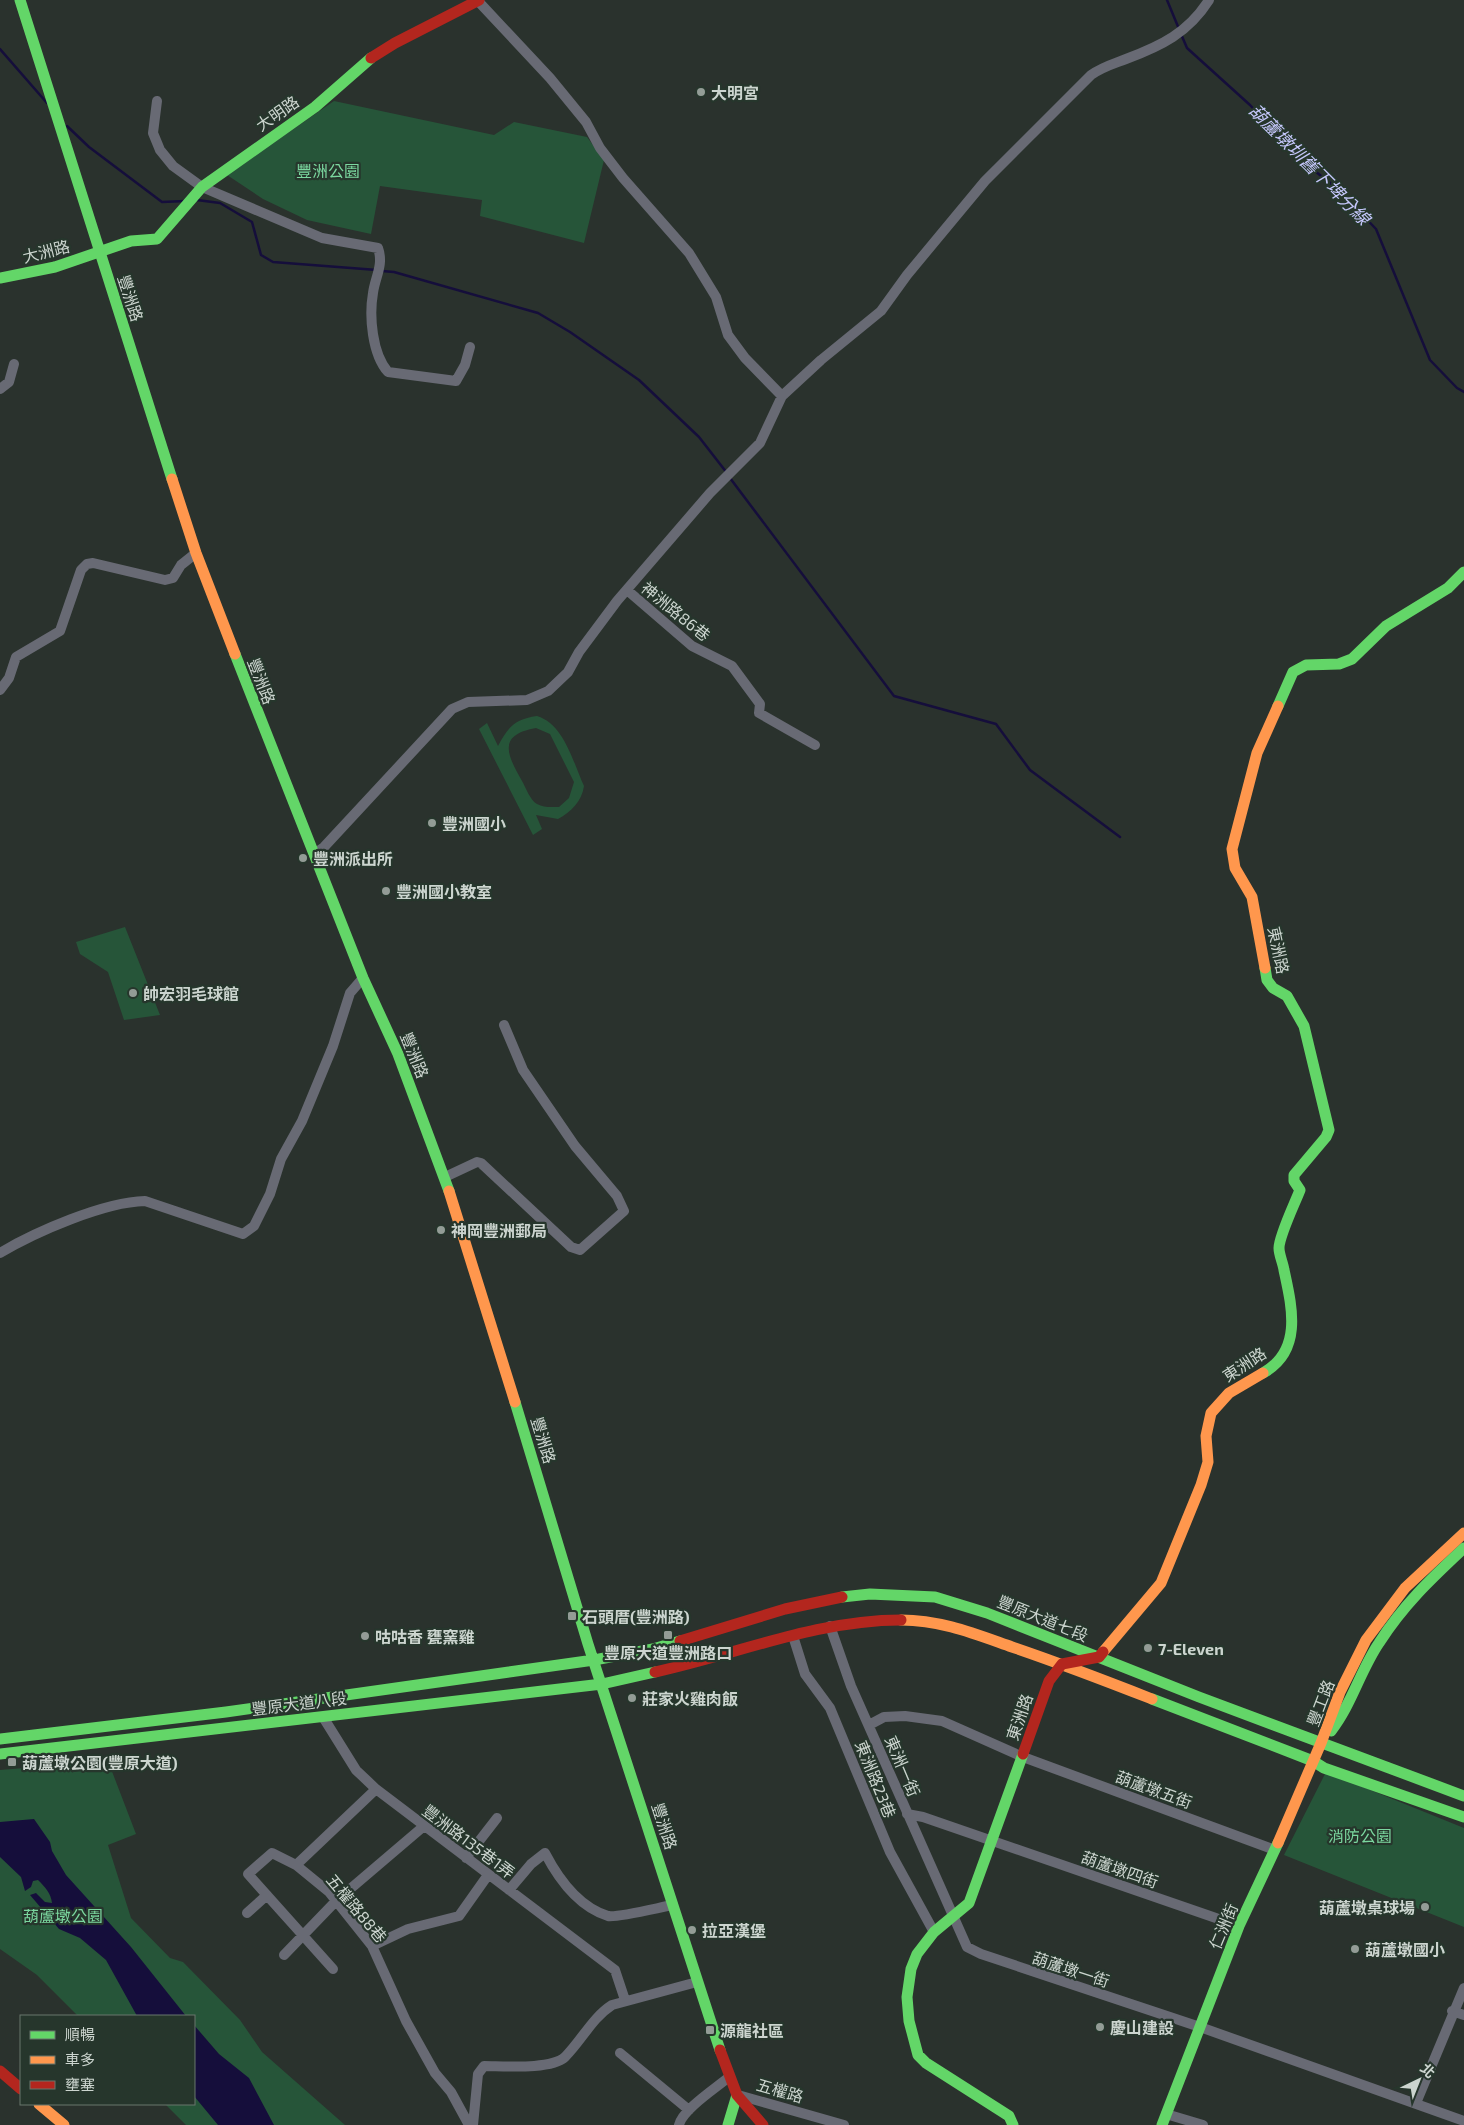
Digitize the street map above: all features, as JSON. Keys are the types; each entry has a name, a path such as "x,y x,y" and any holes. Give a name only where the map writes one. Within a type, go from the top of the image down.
{"street":[{"name":"豐洲路","path":"20,0 196,553 256,711 363,978 398,1054 445,1177 471,1256 621,1747 729,2077 737,2095 763,2125"},
{"name":"大明路","path":"99,252 131,241 157,238 164,233 202,187 315,107 368,60 395,43 478,0"},
{"path":"478,0 550,78 586,122 600,148 622,178 693,258 716,297 728,335 744,358 782,396"},
{"path":"314,854 324,847 452,709 468,702 527,700 548,691 568,672 579,652 627,590 710,493 760,443 782,396 821,360 881,311 907,275 985,181 1072,93 1104,67 1178,35 1196,19 1209,0"},
{"path":"157,101 153,133 160,150 173,166 202,187 322,238 378,248 380,270 373,292 371,308 376,348 383,367 388,372 456,381 465,365 470,346"},
{"name":"大洲路","path":"0,278 55,268 99,252"},
{"path":"0,389 9,382 14,364"},
{"path":"0,690 9,678 16,657 60,631 81,570 87,564 93,563 165,580 172,578 181,565 196,553"},
{"name":"東洲路","path":"1100,1657 1161,1583 1167,1572 1208,1462 1206,1436 1211,1413 1229,1393 1273,1368 1287,1349 1292,1312 1279,1247 1300,1190 1294,1181 1294,1175 1326,1137 1329,1130 1304,1026 1287,996 1273,988 1267,980 1252,897 1233,862 1233,843 1258,753 1292,672 1303,665 1313,663 1333,665 1351,660 1386,626 1418,604 1444,591 1464,572"},
{"name":"神洲路86巷","path":"627,590 692,646 732,666 760,704 759,713 815,745"},
{"path":"0,1253 80,1216 129,1201 145,1201 243,1234 254,1226 270,1194 282,1160 302,1121 333,1046 350,993 363,978"},
{"path":"445,1177 476,1162 481,1163 571,1247 577,1250 580,1250 624,1212 617,1196 575,1146 523,1070 504,1025"},
{"name":"豐工路","path":"1321,1744 1340,1692 1366,1640 1405,1588 1464,1533"},
{"name":"豐工路","path":"1321,1744 1343,1716 1378,1644 1413,1596 1464,1548"},
{"name":"豐原大道七段","path":"594,1660 653,1649 786,1609 870,1594 934,1597 987,1613 1321,1744 1464,1796"},
{"path":"602,1684 675,1668 759,1643 830,1626 872,1620 920,1620 949,1625 1062,1664 1313,1761 1324,1768 1464,1817"},
{"name":"東洲一街","path":"830,1626 851,1686 952,1916"},
{"name":"東洲路23巷","path":"793,1636 805,1674 830,1708 890,1852 934,1932"},
{"path":"1062,1664 1100,1657"},
{"name":"豐原大道八段","path":"0,1738 226,1712 594,1660"},
{"name":"東洲路","path":"1013,2125 1009,2116 926,2063 918,2055 909,2021 909,1976 917,1954 934,1932 970,1903 991,1840 1023,1757 1048,1681 1062,1664"},
{"name":"豐原大道八段","path":"0,1754 602,1684"},
{"name":"葫蘆墩五街","path":"868,1724 884,1717 906,1716 942,1721 1023,1757 1275,1850"},
{"name":"豐洲路135巷1弄","path":"324,1717 356,1770 376,1789 615,1970 625,2000"},
{"name":"仁洲街","path":"1162,2125 1239,1926 1275,1850 1321,1744"},
{"path":"296,1865 376,1789"},
{"name":"葫蘆墩四街","path":"907,1814 923,1817 1239,1926"},
{"path":"466,1858 498,1818"},
{"path":"284,1955 301,1935 336,1901 424,1826"},
{"name":"五權路88巷","path":"266,1895 248,1874 272,1853 296,1865 336,1901 372,1946 406,2021 436,2073 451,2092 469,2125"},
{"path":"509,1890 531,1864 545,1853 555,1872 569,1889 585,1903 609,1916 673,1905"},
{"path":"372,1946 408,1929 458,1916 488,1875"},
{"path":"247,1913 266,1895 333,1969"},
{"name":"葫蘆墩一街","path":"952,1916 967,1947 981,1954 1200,2027 1269,2054 1416,2103 1464,2122"},
{"path":"473,2125 478,2074 484,2066 553,2064 564,2058 600,2012 625,2000 698,1982"},
{"path":"1416,2103 1452,2011 1464,1988"},
{"path":"1452,2011 1464,2015"},
{"path":"620,2053 689,2110"},
{"path":"0,2071 20,2088"},
{"path":"679,2125 680,2119 689,2110 729,2077"},
{"name":"五權路","path":"728,2125 737,2095 844,2125"},
{"path":"40,2105 64,2125"},
{"path":"1166,2114 1203,2125"}],"green space":[{"name":"豐洲公園","path":"334,101 494,135 514,122 587,137 604,160 584,243 480,216 482,200 380,186 371,234 307,220 263,199 227,175"},
{"path":"537,716 546,720 561,735 584,786 578,801 563,816 558,819 536,815 542,829 533,835 479,729 487,723 498,746 513,725 529,717","holes":["536,728 550,734 574,782 569,798 559,807 542,806 532,800 513,763 509,748 510,741 523,731"]},
{"name":"帥宏羽毛球館","path":"125,927 160,1015 124,1020 108,972 80,954 76,942"},
{"name":"葫蘆墩公園","path":"108,1761 136,1834 108,1845 131,1918 170,1958 183,1962 240,2020 262,2052 345,2125 186,2125 166,2105 195,2105 195,2015 77,2015 37,1975 0,1949 0,1770"},
{"name":"消防公園","path":"1326,1772 1464,1828 1464,1927 1284,1855"}],"shaded area":[{"path":"34,1819 50,1842 52,1851 66,1875 131,1947 185,2015 136,2015 106,1960 80,1938 59,1929 30,1895 36,1893 45,1902 52,1903 49,1893 43,1885 38,1880 33,1881 31,1887 25,1891 21,1877 0,1857 0,1822"},
{"path":"195,2026 219,2054 249,2078 274,2125 218,2125 195,2097"}],"waterway":[{"name":"葫蘆墩圳舊下埤分線","path":"1167,0 1179,29"},
{"name":"葫蘆墩圳舊下埤分線","path":"1181,34 1187,48 1250,105 1298,158 1338,189 1376,229 1430,360 1457,388 1464,392"},
{"path":"0,49 47,103"},
{"path":"67,126 89,147 162,202 185,201"},
{"path":"197,200 220,203 252,222 261,255 273,262 377,270"},
{"path":"382,271 394,272 538,313 570,332 639,380 699,437 727,473"},
{"path":"730,478 894,696 996,724 1030,770 1120,837"}],"traffic: fast":[{"path":"20,0 172,479"},
{"path":"0,278 55,267 131,241 157,239 202,187 315,107 371,58"},
{"path":"1278,706 1293,672 1306,665 1339,664 1352,659 1386,626 1448,588 1464,572"},
{"path":"235,654 363,978 398,1054 449,1191"},
{"path":"1263,1373 1276,1364 1284,1353 1292,1327 1290,1299 1279,1248 1284,1228 1300,1190 1294,1181 1294,1175 1326,1137 1329,1130 1304,1026 1287,996 1273,988 1267,980 1265,968"},
{"path":"515,1402 588,1644 720,2050"},
{"path":"1331,1731 1345,1710 1366,1665 1388,1629 1418,1592 1464,1548"},
{"path":"842,1597 870,1594 935,1597 987,1613 1199,1697 1464,1796"},
{"path":"0,1739 226,1712 594,1660 653,1649 680,1641"},
{"path":"0,1754 602,1684 655,1672"},
{"path":"1152,1699 1313,1761 1324,1768 1464,1817"},
{"path":"1013,2125 1009,2116 926,2063 918,2055 909,2021 907,1997 911,1969 917,1954 934,1932 969,1903 1023,1754"},
{"path":"1162,2125 1239,1926 1278,1843"},
{"path":"728,2125 737,2095"}],"traffic: slow":[{"path":"172,479 196,553 235,654"},
{"path":"1265,968 1252,897 1235,868 1232,849 1257,753 1278,706"},
{"path":"449,1191 515,1402"},
{"path":"1103,1652 1161,1583 1201,1485 1208,1462 1206,1436 1211,1413 1229,1393 1263,1373"},
{"path":"1278,1843 1321,1743 1340,1692 1366,1640 1405,1588 1464,1533"},
{"path":"901,1620 930,1622 971,1633 1152,1699"},
{"path":"40,2105 64,2125"}],"traffic: jam":[{"path":"371,58 395,43 479,0"},
{"path":"680,1641 785,1609 842,1597"},
{"path":"655,1672 808,1632 869,1621 901,1620"},
{"path":"1023,1754 1049,1681 1062,1664 1099,1657 1103,1652"},
{"path":"720,2050 737,2095 763,2125"},
{"path":"0,2071 20,2088"}],"place":[{"name":"大明宮","path":"701,92"},
{"name":"豐洲國小","path":"432,823"},
{"name":"豐洲派出所","path":"303,858"},
{"name":"豐洲國小教室","path":"386,891"},
{"name":"帥宏羽毛球館","path":"133,993"},
{"name":"神岡豐洲郵局","path":"441,1230"},
{"name":"石頭厝(豐洲路)","path":"572,1616"},
{"name":"豐原大道豐洲路口","path":"668,1635"},
{"name":"咕咕香 甕窯雞","path":"365,1636"},
{"name":"7-Eleven","path":"1148,1648"},
{"name":"莊家火雞肉飯","path":"632,1698"},
{"name":"葫蘆墩公園(豐原大道)","path":"12,1762"},
{"name":"葫蘆墩桌球場","path":"1425,1907"},
{"name":"拉亞漢堡","path":"692,1930"},
{"name":"葫蘆墩國小","path":"1355,1949"},
{"name":"慶山建設","path":"1100,2027"},
{"name":"源龍社區","path":"710,2030"}]}
